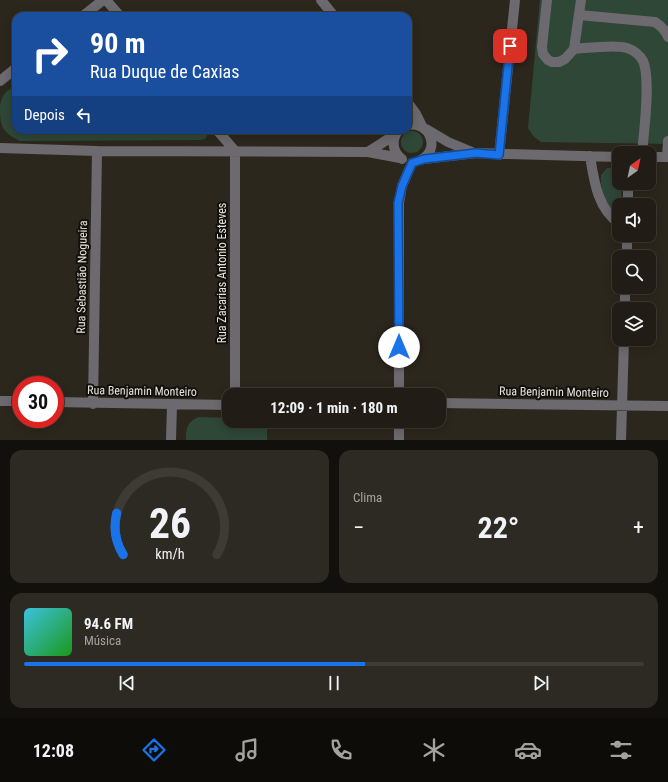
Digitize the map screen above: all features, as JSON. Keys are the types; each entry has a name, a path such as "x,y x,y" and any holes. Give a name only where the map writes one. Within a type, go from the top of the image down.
{"street":[{"path":"88,12 104,0 116,12"},
{"path":"321,0 331,12"},
{"path":"499,155 515,0"},
{"path":"547,0 542,48 543,54 552,62 559,62 565,59 574,49 581,0"},
{"path":"579,15 655,22 662,26 668,37"},
{"path":"574,49 601,47 625,48 636,53 643,60 646,70 647,83 642,146"},
{"path":"0,81 12,71"},
{"path":"412,108 430,135 432,143 429,155 424,159"},
{"path":"412,124 415,124 424,128 448,142 476,153"},
{"path":"220,134 235,151"},
{"path":"368,152 394,134"},
{"path":"397,134 394,140 394,147 400,158"},
{"path":"656,157 668,157 668,141"},
{"path":"0,148 97,151 368,152 400,158 412,163 424,159 476,153 499,155 612,157"},
{"name":"Rua Sebastião Nogueira","path":"93,404 97,151"},
{"name":"Rua Zacarias Antonio Esteves","path":"235,151 235,388"},
{"path":"590,156 597,194 606,210 612,216"},
{"path":"399,388 398,203 402,186 412,163"},
{"path":"621,440 624,346"},
{"path":"0,401 12,401"},
{"name":"Rua Benjamin Monteiro","path":"64,402 222,405"},
{"name":"Rua Benjamin Monteiro","path":"446,403 668,406"},
{"path":"171,440 172,404"},
{"path":"399,428 399,440"}],"green space":[{"path":"540,0 668,0 668,144 541,142 533,136 528,128"},
{"path":"12,88 12,134 207,134 207,136 205,139 200,140 20,141 10,135 2,126 0,105 3,96"},
{"path":"412,131 420,134 423,142 420,150 412,153 404,150 401,142 404,134 412,134"},
{"path":"607,168 612,168 612,190 621,190 622,198 612,198 612,209 604,198 601,186 601,175"},
{"path":"199,417 222,418 222,428 267,428 267,440 186,440 188,426"}],"route":[{"path":"399,347 398,203 402,186 412,163 419,162 424,159 476,153 499,155 510,46"}]}
